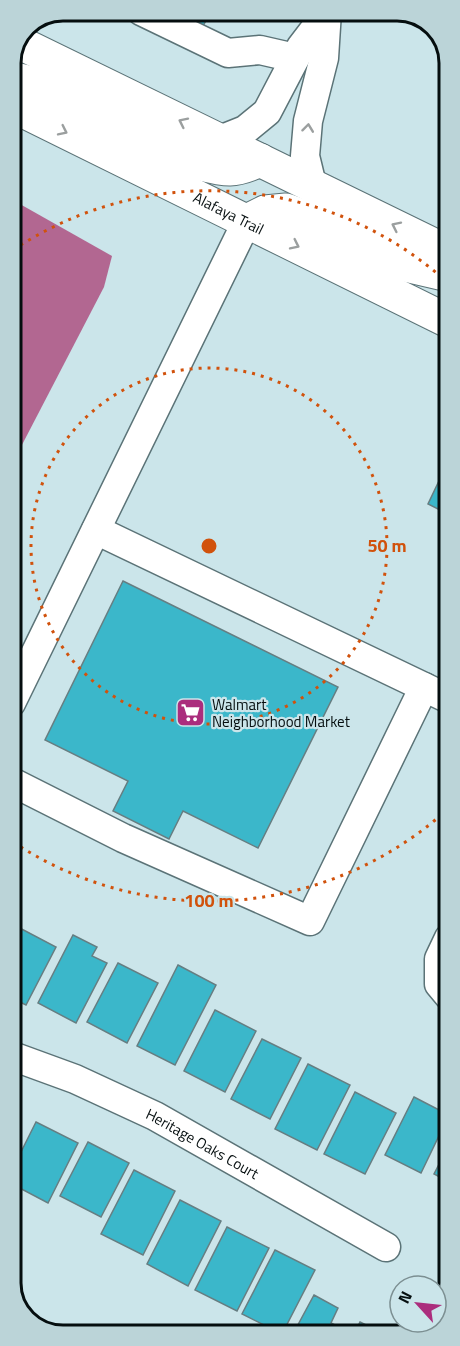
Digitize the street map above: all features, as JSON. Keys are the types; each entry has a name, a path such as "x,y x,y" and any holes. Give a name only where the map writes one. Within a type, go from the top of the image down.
{"main road":[{"path":"25,45 439,248"},
{"path":"21,80 36,84 197,163 226,170 245,168 260,160"},
{"name":"Alafaya Trail","path":"21,110 439,317"},
{"path":"247,221 265,212 286,210 308,218 405,265 439,273"}],"street":[{"path":"162,21 228,52 260,50 295,58"},
{"path":"220,140 245,130 267,112 295,58 321,21"},
{"path":"312,185 305,156 308,121 324,58 326,21"},
{"path":"21,683 247,221"},
{"path":"21,787 123,838 310,921 436,693 96,530"},
{"path":"439,959 439,984"},
{"name":"Heritage Oaks Court","path":"21,1059 75,1079 155,1116 386,1247"}],"shaded area":[{"path":"21,205 112,256 104,287 21,447"}],"building":[{"path":"188,21 206,21 202,28"},
{"path":"439,481 439,510 428,504"},
{"name":"Walmart Neighborhood Market","path":"123,581 338,687 258,848 183,811 169,839 113,811 128,781 45,740"},
{"path":"21,929 56,947 26,1005 21,1002"},
{"path":"73,935 97,947 92,956 107,963 76,1023 38,1003"},
{"path":"118,963 158,983 127,1043 87,1022"},
{"path":"178,965 216,985 175,1065 137,1046"},
{"path":"215,1010 256,1031 225,1092 184,1071"},
{"path":"262,1039 301,1058 270,1119 231,1099"},
{"path":"308,1064 350,1085 317,1150 275,1129"},
{"path":"355,1092 396,1113 365,1174 324,1154"},
{"path":"414,1097 439,1110 439,1136 421,1173 385,1155"},
{"path":"36,1122 78,1143 48,1203 21,1189 21,1152"},
{"path":"88,1142 129,1163 101,1217 60,1196"},
{"path":"439,1164 439,1177 434,1174"},
{"path":"134,1170 175,1191 143,1255 101,1234"},
{"path":"180,1200 221,1221 188,1286 147,1264"},
{"path":"227,1227 269,1248 237,1311 195,1290"},
{"path":"275,1250 315,1270 287,1325 264,1325 242,1314"},
{"path":"314,1295 338,1308 331,1323 335,1325 298,1325"}],"place":[{"name":"Walmart Neighborhood Market","path":"191,713"}]}
